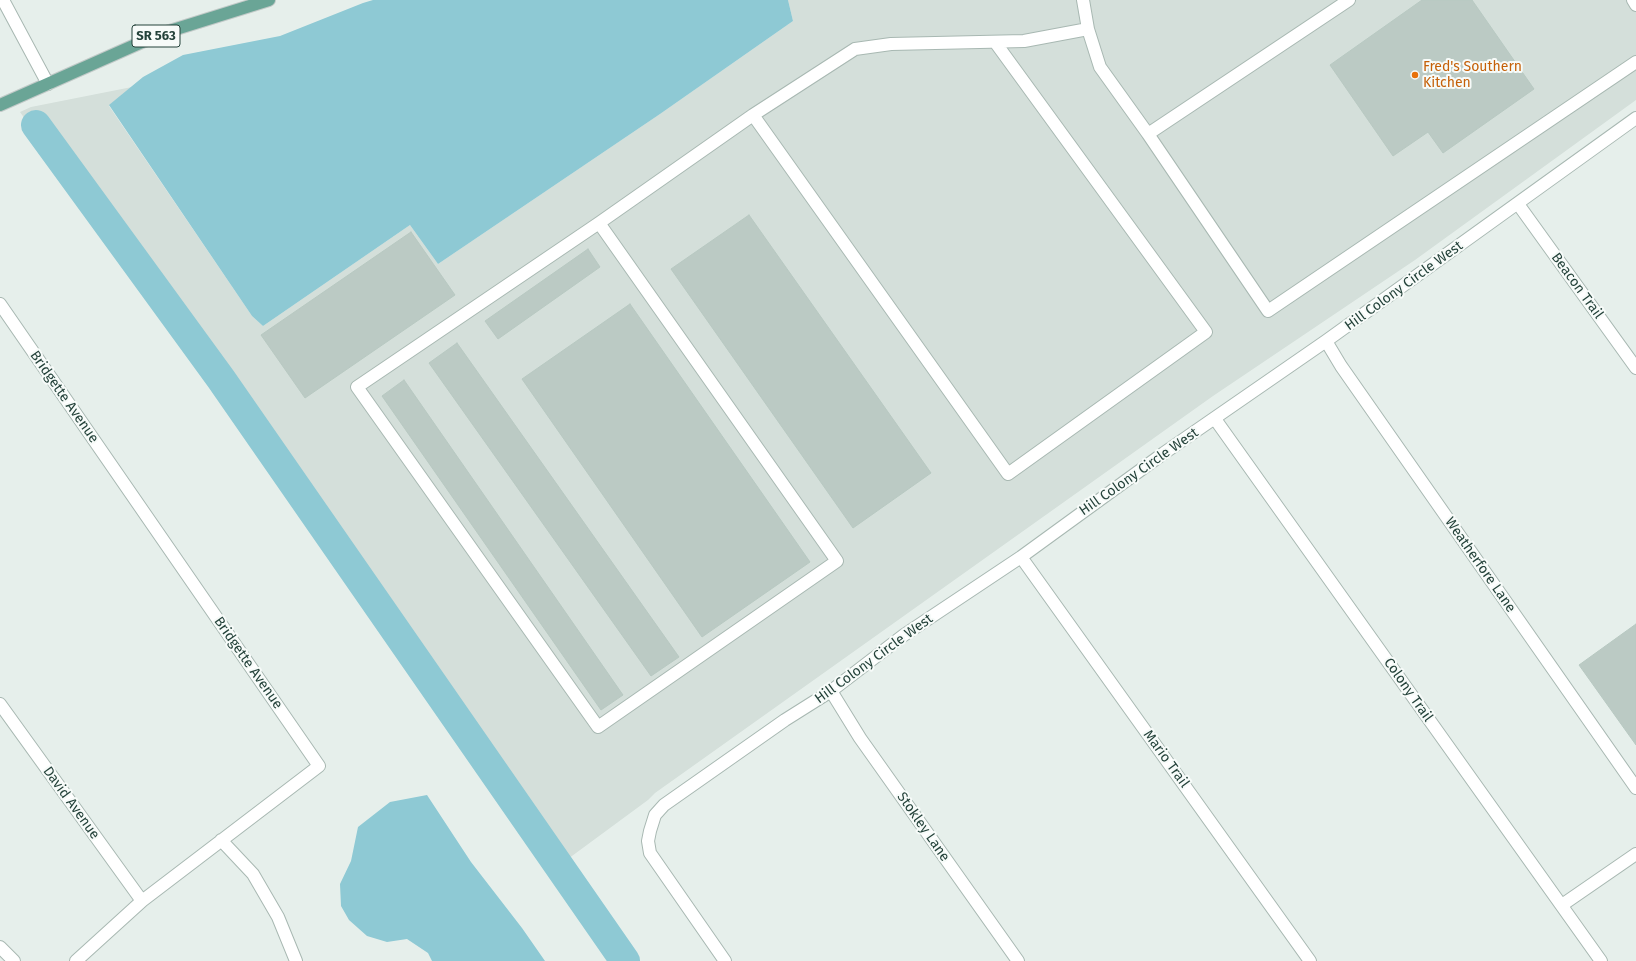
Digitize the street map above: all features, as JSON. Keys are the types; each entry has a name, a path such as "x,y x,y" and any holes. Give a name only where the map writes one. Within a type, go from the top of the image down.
{"main road":[{"name":"SR 563","path":"0,105 160,34 269,0"}],"street":[{"path":"3,0 48,84"},
{"path":"1083,0 1088,29 1100,67 1148,134 1268,311 1636,62"},
{"path":"1148,134 1350,0"},
{"path":"1633,0 1636,5"},
{"path":"599,222 837,560 598,727 357,387 753,115 855,49 891,44 1024,41 1088,29"},
{"path":"753,115 1008,474 1206,332 995,42"},
{"name":"Hill Colony Circle West","path":"725,961 650,853 648,841 650,831 655,815 664,805 785,720 831,691 904,635 1021,557 1164,453 1216,419 1326,341 1636,118"},
{"name":"Beacon Trail","path":"1518,204 1636,368"},
{"name":"Bridgette Avenue","path":"0,304 319,766 142,901 76,961"},
{"name":"Weatherfore Lane","path":"1326,341 1350,379 1636,788"},
{"name":"Colony Trail","path":"1216,419 1601,961"},
{"name":"Mario Trail","path":"1021,557 1310,961"},
{"name":"Stokley Lane","path":"831,691 860,738 1018,961"},
{"name":"David Avenue","path":"0,704 142,901"},
{"path":"221,840 253,874 278,918 296,961"},
{"path":"1562,905 1636,854"},
{"path":"0,946 14,961"}],"shaded area":[{"path":"788,0 1636,0 1636,100 1415,260 1213,396 655,793 648,800 557,867 20,112 31,107 132,87 109,106 252,316 263,326 410,225 438,264 660,114 793,21"}],"water":[{"path":"373,0 788,0 793,21 660,114 438,264 410,225 263,326 252,316 109,105 143,77 183,55 280,36"},
{"path":"427,795 471,862 522,928 545,961 432,961 428,953 407,939 387,942 367,936 349,920 341,906 340,884 351,861 358,827 390,802"}],"building":[{"path":"1422,0 1472,0 1534,89 1443,153 1428,132 1393,156 1330,65"},
{"path":"749,215 931,473 853,528 671,269"},
{"path":"411,232 455,295 305,398 261,335"},
{"path":"588,249 600,267 498,339 485,321"},
{"path":"630,304 810,562 702,637 522,379"},
{"path":"457,343 679,657 651,676 429,363"},
{"path":"404,380 623,695 601,710 382,396"},
{"path":"1636,624 1636,745 1579,665"}],"waterway":[{"path":"36,125 221,379 625,961"}],"place":[{"name":"Fred's Southern Kitchen","path":"1415,75"}]}
